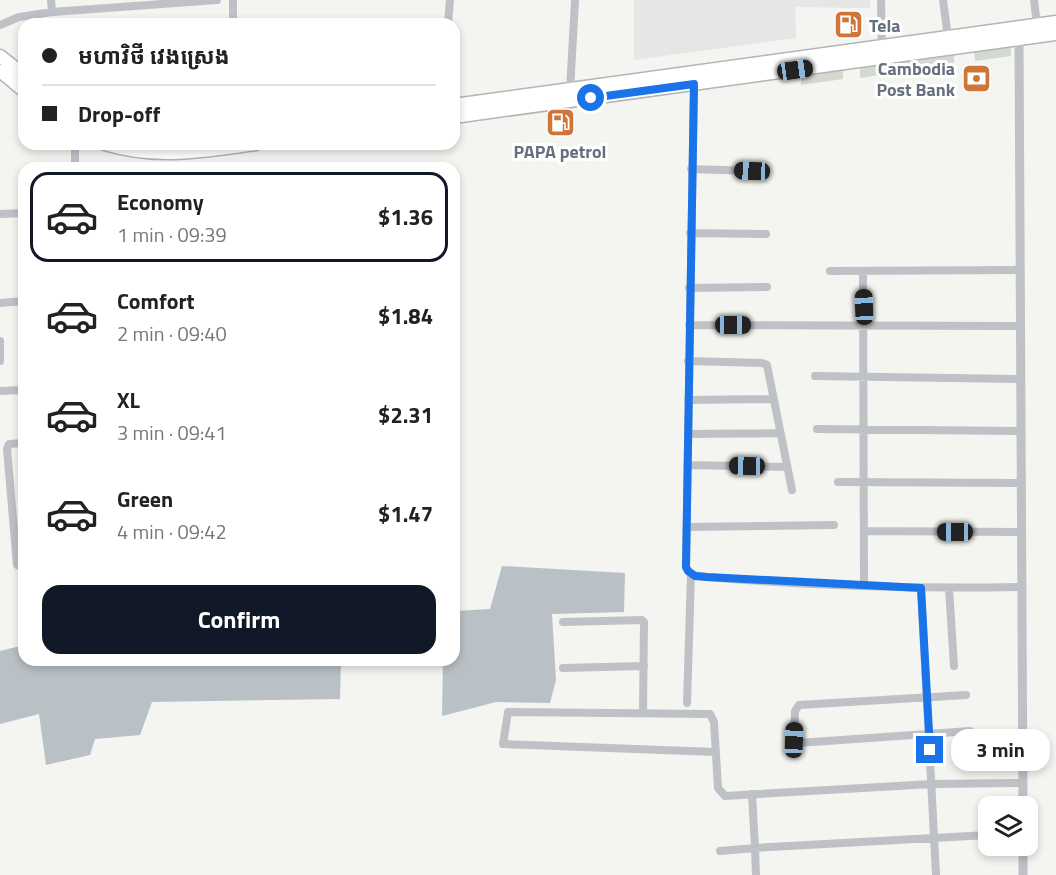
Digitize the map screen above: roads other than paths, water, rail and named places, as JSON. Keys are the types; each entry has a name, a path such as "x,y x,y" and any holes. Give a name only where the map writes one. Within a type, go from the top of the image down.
{"main road":[{"path":"882,52 948,37 1056,22"},
{"path":"460,116 570,95 882,52 1056,34"},
{"path":"0,56 18,70"},
{"path":"460,104 694,84 763,69"},
{"path":"0,71 18,86"},
{"path":"133,150 151,154 210,150"}],"street":[{"path":"51,0 52,12"},
{"path":"0,25 19,17 52,12 164,1 217,0"},
{"path":"233,0 233,18"},
{"path":"448,18 450,0"},
{"path":"570,95 575,0"},
{"path":"881,0 882,52"},
{"path":"943,0 948,37"},
{"path":"1034,0 1037,25"},
{"path":"1019,39 1023,796"},
{"path":"687,703 691,574 686,567 688,361 694,84"},
{"path":"691,169 752,171"},
{"path":"0,214 18,213"},
{"path":"690,233 766,234"},
{"path":"830,271 1020,270"},
{"path":"863,272 866,482 864,585"},
{"path":"689,288 767,287"},
{"path":"0,303 18,302"},
{"path":"689,325 1020,326"},
{"path":"0,341 0,361"},
{"path":"688,361 767,365 792,490"},
{"path":"815,376 1021,379"},
{"path":"0,391 18,390"},
{"path":"688,400 773,399"},
{"path":"817,429 1021,431"},
{"path":"688,434 780,433"},
{"path":"4,445 18,565"},
{"path":"687,465 787,466"},
{"path":"838,482 1021,483"},
{"path":"687,527 834,525"},
{"path":"865,531 1022,532"},
{"path":"691,574 745,580 921,588 1022,587"},
{"path":"921,588 936,875"},
{"path":"949,588 954,666"},
{"path":"563,622 642,620 644,622 643,713"},
{"path":"563,668 644,666"},
{"path":"966,695 800,705 795,711 794,743 970,731"},
{"path":"716,752 503,744 508,712 710,714 713,717 716,752 718,788 725,796 932,784 1023,783"},
{"path":"752,794 756,875"},
{"path":"720,850 978,835"},
{"path":"1023,856 1023,875"}],"place":[{"name":"Tela","path":"848,25"},
{"name":"Cambodia Post Bank","path":"976,78"},
{"name":"PAPA petrol","path":"560,122"}]}
